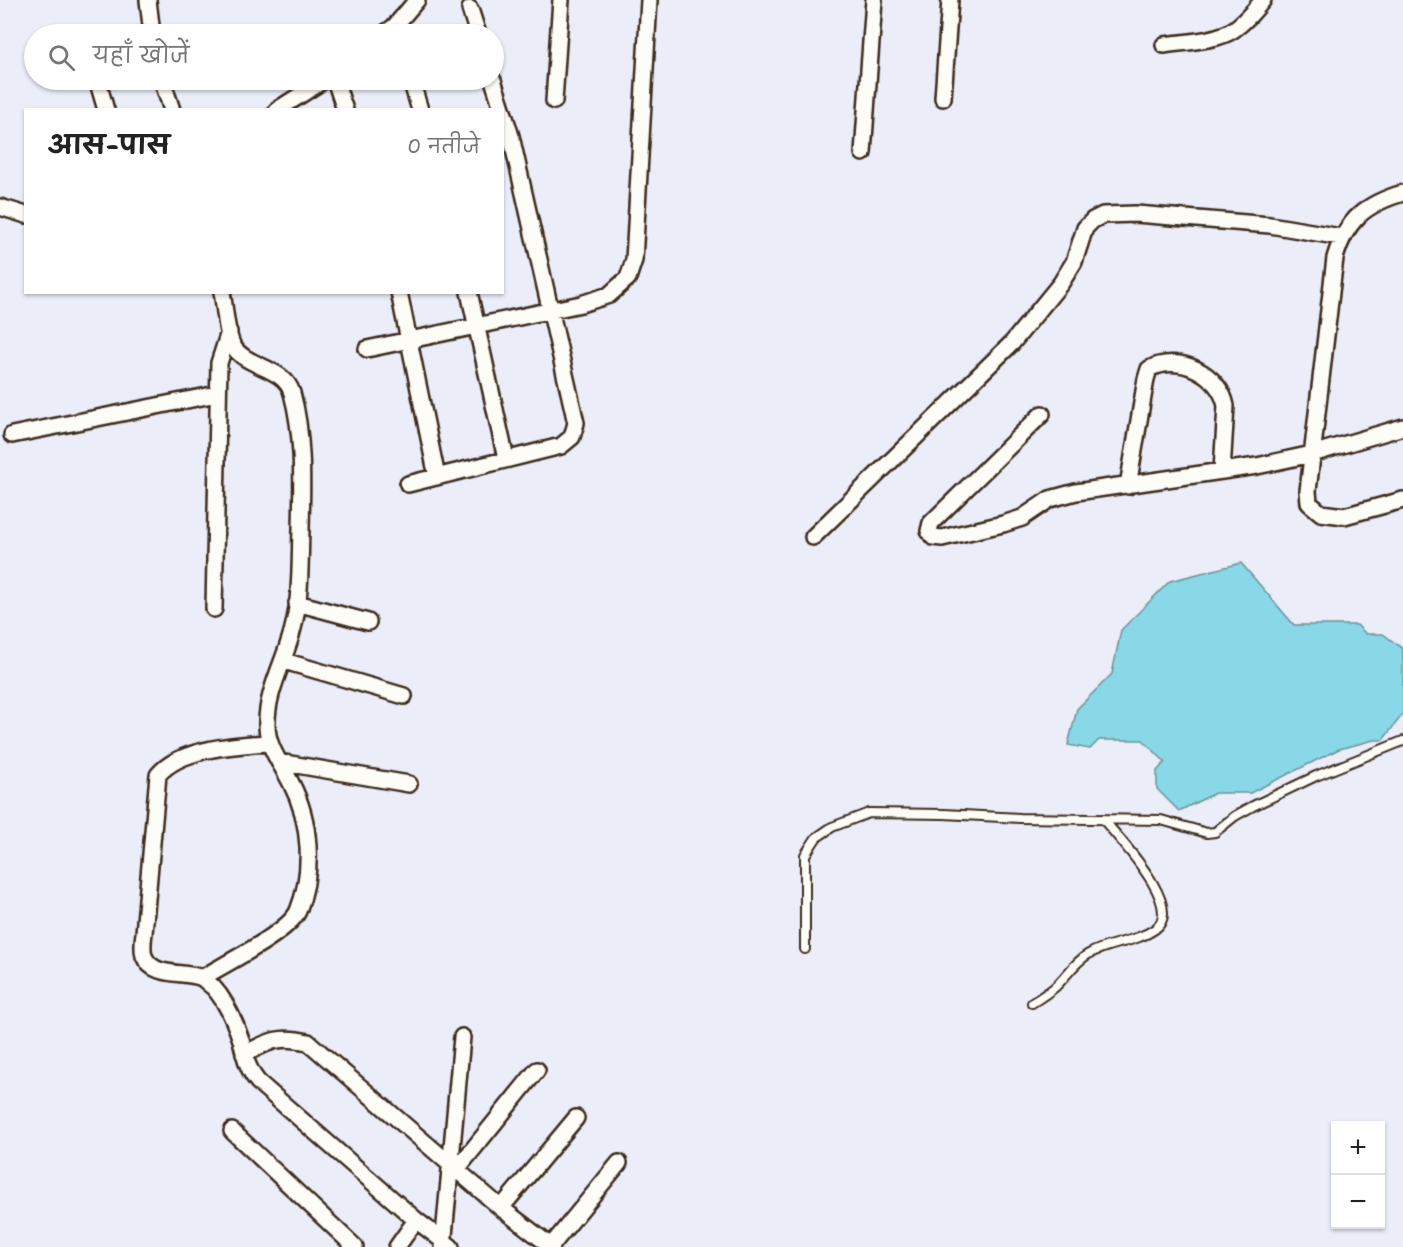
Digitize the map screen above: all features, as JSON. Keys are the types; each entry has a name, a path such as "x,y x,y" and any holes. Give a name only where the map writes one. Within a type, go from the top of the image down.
{"street":[{"path":"148,0 151,24"},
{"path":"398,24 417,0"},
{"path":"554,101 561,0"},
{"path":"367,349 550,311 609,295 628,278 634,260 649,0"},
{"path":"863,153 873,0"},
{"path":"943,98 950,0"},
{"path":"1164,45 1206,39 1231,32 1248,19 1263,0"},
{"path":"470,9 475,24"},
{"path":"100,90 105,108"},
{"path":"165,90 171,108"},
{"path":"280,108 308,90"},
{"path":"338,90 344,108"},
{"path":"414,90 419,108"},
{"path":"495,90 500,108"},
{"path":"408,484 561,446 572,437 576,423 532,224 507,138"},
{"path":"1403,193 1371,207 1355,218 1341,237 1335,258 1308,491 1309,503 1321,513 1344,516 1403,500"},
{"path":"0,207 24,214"},
{"path":"813,537 1012,343 1061,283 1074,262 1085,228 1093,220 1103,215 1136,214 1270,225 1341,237"},
{"path":"202,978 282,929 296,914 309,855 301,806 292,784 269,743 267,726 268,704 284,661 297,603 302,493 299,431 291,390 284,380 240,354 233,345 222,294"},
{"path":"399,294 437,477"},
{"path":"470,294 507,459"},
{"path":"214,609 217,394 219,363 230,331"},
{"path":"1128,486 1146,379 1149,369 1158,364 1185,365 1205,374 1224,396 1226,406 1222,471"},
{"path":"12,435 217,394"},
{"path":"1042,414 931,523 929,531 933,537 942,538 1004,525 1022,518 1050,499 1076,492 1222,471 1312,454 1403,427"},
{"path":"297,603 368,622"},
{"path":"284,661 404,696"},
{"path":"269,743 243,745 178,759 165,767 158,775 143,950 149,963 156,968 168,973 202,978 213,988 227,1008 240,1038 250,1073 258,1082 446,1245"},
{"path":"279,762 409,784"},
{"path":"446,1245 454,1166 462,1036"},
{"path":"244,1054 270,1041 280,1039 308,1042 501,1208 552,1246 619,1163"},
{"path":"454,1166 537,1070"},
{"path":"501,1208 576,1118"},
{"path":"232,1131 355,1247"},
{"path":"398,1247 416,1220"}],"lane":[{"path":"805,949 805,855 816,838 832,827 868,813 1161,820 1207,833 1215,832 1235,816 1253,806 1316,776 1403,741"},
{"path":"1032,1003 1056,987 1074,964 1089,954 1143,935 1161,923 1163,907 1154,883 1103,819"}],"water":[{"path":"1241,563 1294,625 1357,625 1366,634 1383,634 1403,649 1403,714 1383,740 1374,740 1339,749 1250,793 1215,793 1179,811 1157,789 1157,771 1165,762 1143,740 1099,740 1090,749 1068,745 1077,709 1112,674 1121,630 1170,581"}]}
